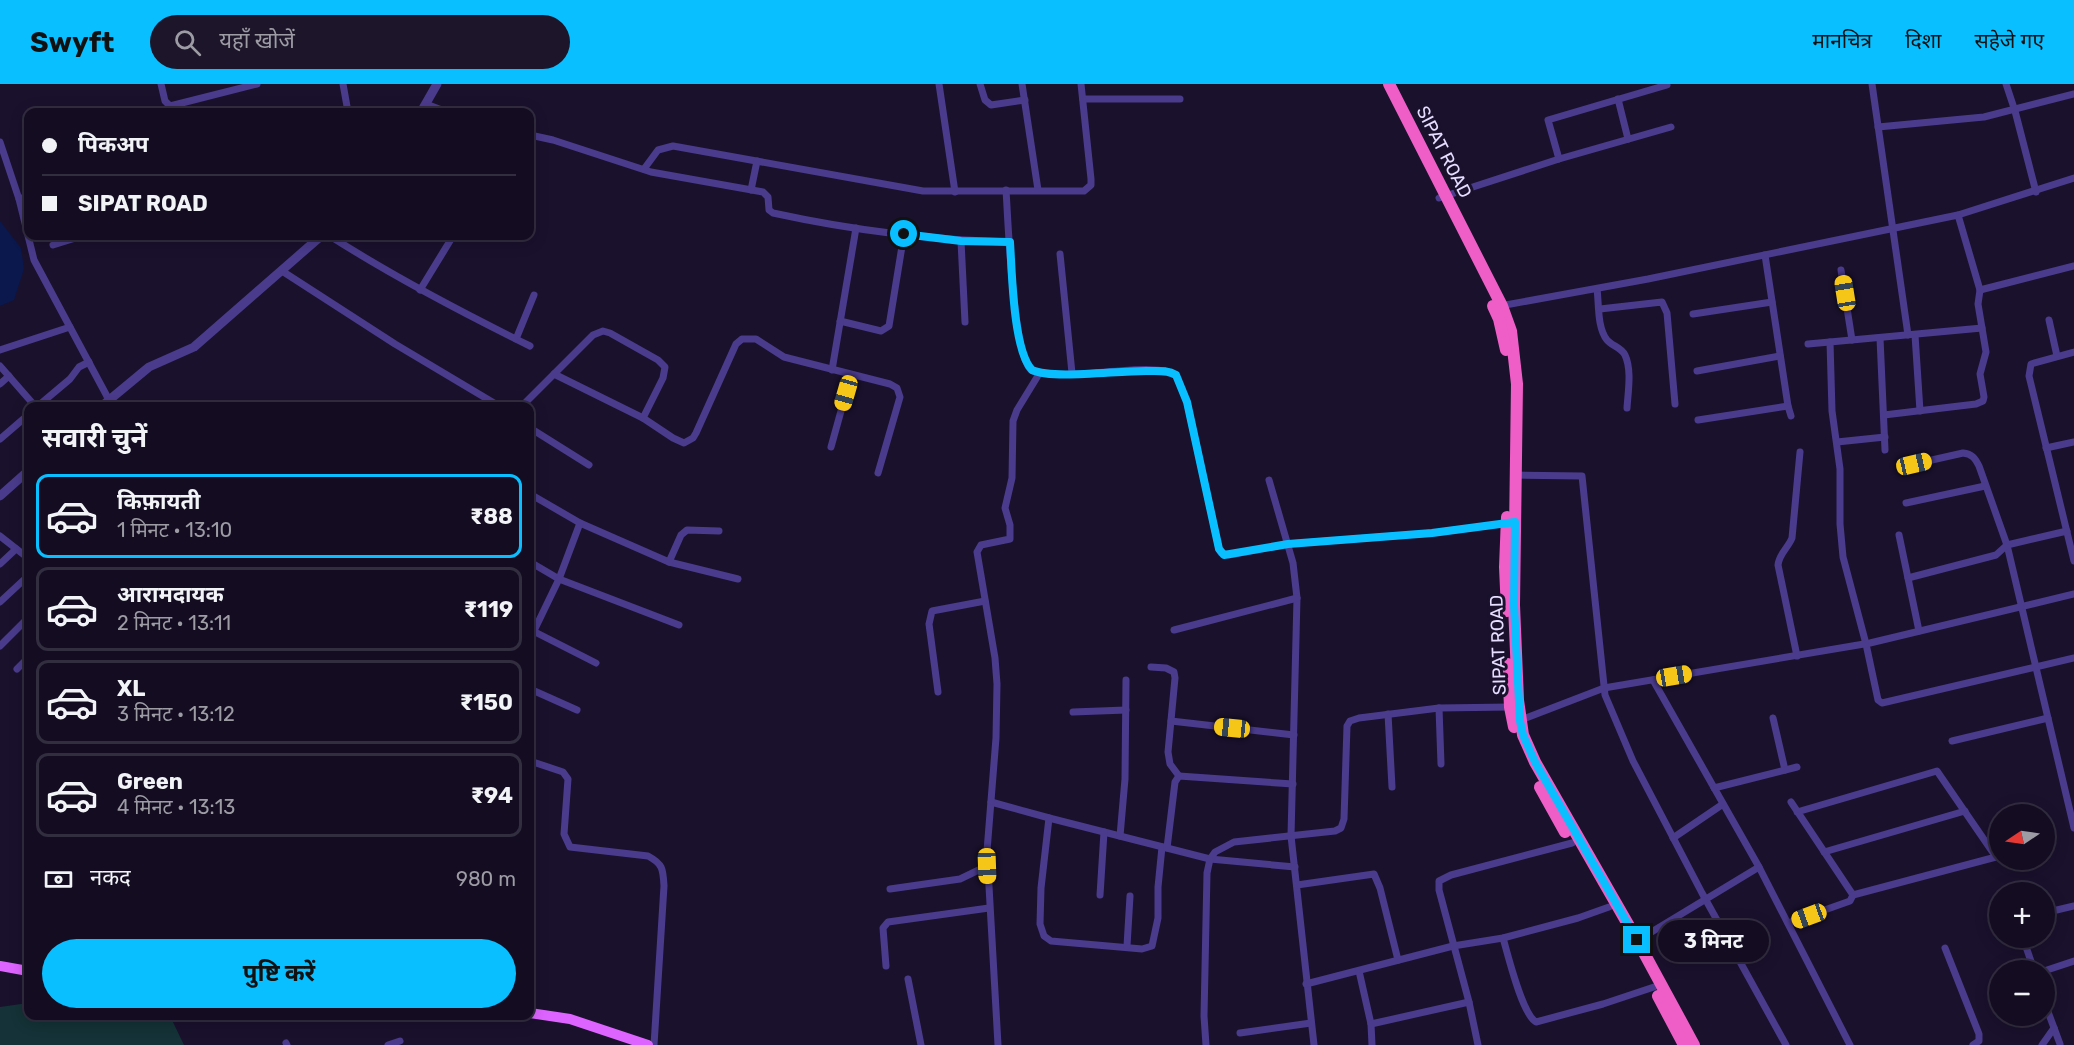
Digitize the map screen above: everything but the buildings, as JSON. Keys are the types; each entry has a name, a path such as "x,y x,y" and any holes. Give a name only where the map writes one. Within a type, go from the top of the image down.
{"highway":[{"name":"SIPAT ROAD","path":"1380,84 1442,196"},
{"name":"SIPAT ROAD","path":"1389,84 1442,196 1511,331 1517,384 1515,475 1505,567 1510,707 1535,762 1633,942 1694,1045"},
{"name":"SIPAT ROAD","path":"1498,307 1509,370 1517,740 1526,761 1572,843 1609,907 1633,942 1684,1045"}],"main road":[{"path":"0,966 24,970"},
{"path":"534,1014 570,1019 648,1045"}],"street":[{"path":"161,84 165,101 170,106 257,84"},
{"path":"343,84 347,108"},
{"path":"423,108 437,84"},
{"path":"939,84 956,192"},
{"path":"980,84 985,100 991,105 1025,100"},
{"path":"1022,84 1038,190"},
{"path":"644,169 658,150 673,146 923,191 1079,191 1088,189 1091,185 1081,84"},
{"path":"1872,84 1892,228 1911,335 1920,411"},
{"path":"2006,84 2036,192"},
{"path":"1559,159 1548,120 1667,85"},
{"path":"1878,128 1984,117 2015,111 2074,94"},
{"path":"1083,99 1180,99"},
{"path":"1618,99 1628,139"},
{"path":"1442,196 1671,127"},
{"path":"534,136 644,169 765,194 772,213 856,228 961,241 1010,242"},
{"path":"0,142 24,219"},
{"path":"751,190 757,161"},
{"path":"1498,307 1958,215 2074,178"},
{"path":"1005,190 1014,295 1024,358 1032,370 1039,374 1136,370 1165,371 1176,375 1187,402 1221,553 1229,555 1288,544 1432,533 1511,523"},
{"path":"19,199 24,197"},
{"path":"1884,416 1976,404 1983,401 1980,374 1986,351 1978,304 1980,290 1958,215"},
{"path":"832,370 856,228"},
{"path":"840,321 881,331 889,326 904,234"},
{"path":"29,240 34,260 89,362 106,402"},
{"path":"53,245 69,240"},
{"path":"107,402 149,367 194,347 317,240"},
{"path":"336,240 381,269 530,346"},
{"path":"420,290 451,240"},
{"path":"961,241 965,322"},
{"path":"1060,254 1072,373"},
{"path":"1765,255 1791,416"},
{"path":"1980,290 2074,266"},
{"path":"1841,270 1852,340"},
{"path":"282,271 395,344 492,402"},
{"path":"1597,289 1602,331 1606,339 1625,356 1628,373 1627,408"},
{"path":"516,339 534,295"},
{"path":"1600,309 1662,302 1667,313 1675,404"},
{"path":"1693,314 1772,302"},
{"path":"2049,320 2057,356"},
{"path":"0,350 70,327"},
{"path":"1808,344 1982,328"},
{"path":"526,402 593,335 603,331 658,360 665,367 663,378 643,418"},
{"path":"1880,338 1885,450"},
{"path":"554,374 643,418 684,443 693,438 736,344 742,339 756,339 784,357 890,384 899,391 898,403 878,473"},
{"path":"1830,342 1832,411 1837,442 1843,557 1878,700 1882,704 2074,658"},
{"path":"2074,352 2031,364 2029,369 2074,561"},
{"path":"1696,371 1780,356"},
{"path":"42,402 70,379 79,367 89,362"},
{"path":"0,366 33,402"},
{"path":"998,1045 987,866 998,713 997,684 995,658 977,552 981,545 1010,538 1010,525 1005,508 1012,478 1013,421 1017,410 1039,374"},
{"path":"831,447 851,375"},
{"path":"0,384 9,376"},
{"path":"1698,420 1788,406"},
{"path":"0,439 24,418"},
{"path":"534,431 589,465"},
{"path":"1837,442 1885,437"},
{"path":"2046,448 2074,442"},
{"path":"1797,656 1778,565 1780,555 1792,538 1800,452"},
{"path":"1914,464 1964,453 1970,454 1979,466 2007,545 2074,828"},
{"path":"1515,475 1581,476 1605,695 1633,761 1786,1045"},
{"path":"0,496 24,478"},
{"path":"1269,480 1293,563 1297,598 1291,836 1314,1045"},
{"path":"1906,503 1985,486"},
{"path":"534,496 580,523 669,562 738,579"},
{"path":"534,629 559,579 580,523"},
{"path":"669,562 681,535 687,530 719,531"},
{"path":"1908,578 1996,555 2007,545 2067,531"},
{"path":"1899,535 1919,631"},
{"path":"0,536 24,555"},
{"path":"0,564 16,549"},
{"path":"534,564 559,579 679,625"},
{"path":"0,602 24,580"},
{"path":"1516,722 1604,688 1866,644 2074,594"},
{"path":"1174,630 1297,598"},
{"path":"938,692 929,624 932,610 985,601"},
{"path":"0,646 24,622"},
{"path":"534,632 596,663"},
{"path":"17,669 24,662"},
{"path":"1151,668 1166,668 1174,672 1168,759 1179,776"},
{"path":"1120,836 1125,779 1126,680"},
{"path":"1653,680 1759,867 1850,1045"},
{"path":"534,691 577,710"},
{"path":"1206,1045 1204,1016 1206,908 1207,873 1210,859 1220,848 1234,842 1335,831 1341,828 1344,819 1348,723 1359,718 1439,708 1510,707"},
{"path":"1439,708 1441,764"},
{"path":"1073,712 1126,710"},
{"path":"1388,714 1392,787"},
{"path":"1773,718 1785,770"},
{"path":"1952,741 2048,718"},
{"path":"1171,721 1294,735"},
{"path":"534,762 563,772 568,779 564,834 570,847 648,856 661,866 664,885 654,1045"},
{"path":"1714,788 1797,767"},
{"path":"1797,812 1937,771 1996,857 1852,895"},
{"path":"1179,776 1293,784"},
{"path":"1049,818 1041,888 1040,924 1044,936 1051,941 1146,949 1152,946 1154,941 1158,918 1158,887 1175,782 1179,776"},
{"path":"991,802 1210,859 1294,867"},
{"path":"1791,802 1852,895"},
{"path":"1673,838 1723,804"},
{"path":"1824,852 1965,811"},
{"path":"1100,895 1104,832"},
{"path":"1478,1045 1439,890 1439,881 1572,843"},
{"path":"890,889 960,879 987,866"},
{"path":"1633,942 1759,867"},
{"path":"1296,885 1374,874 1380,888 1398,960"},
{"path":"1788,923 1850,901 1852,895"},
{"path":"1127,946 1130,896"},
{"path":"2055,910 2074,906"},
{"path":"1306,984 1453,946 1503,938 1578,918 1609,907"},
{"path":"886,966 883,928 888,922 989,908"},
{"path":"1503,938 1512,971 1529,1014 1536,1022 1654,987"},
{"path":"1945,948 1979,1034 1979,1041 1973,1045"},
{"path":"2055,967 2074,961"},
{"path":"1359,970 1371,1024 1372,1045"},
{"path":"908,979 921,1045"},
{"path":"1371,1024 1468,1002"},
{"path":"1240,1033 1311,1023"},
{"path":"2054,1028 2060,1044"},
{"path":"2042,1045 2054,1028"},
{"path":"388,1045 400,1041"}],"green space":[{"path":"24,1004 24,1020 172,1020 184,1045 0,1045 0,1007"}],"shaded area":[{"path":"0,221 21,248 24,269 14,300 0,306"}],"route":[{"path":"904,234 961,241 1010,242 1020,340 1027,365 1039,374 1136,370 1165,371 1176,375 1187,402 1219,549 1224,555 1288,544 1432,533 1515,522 1516,660 1523,735 1535,762 1637,940"}]}
